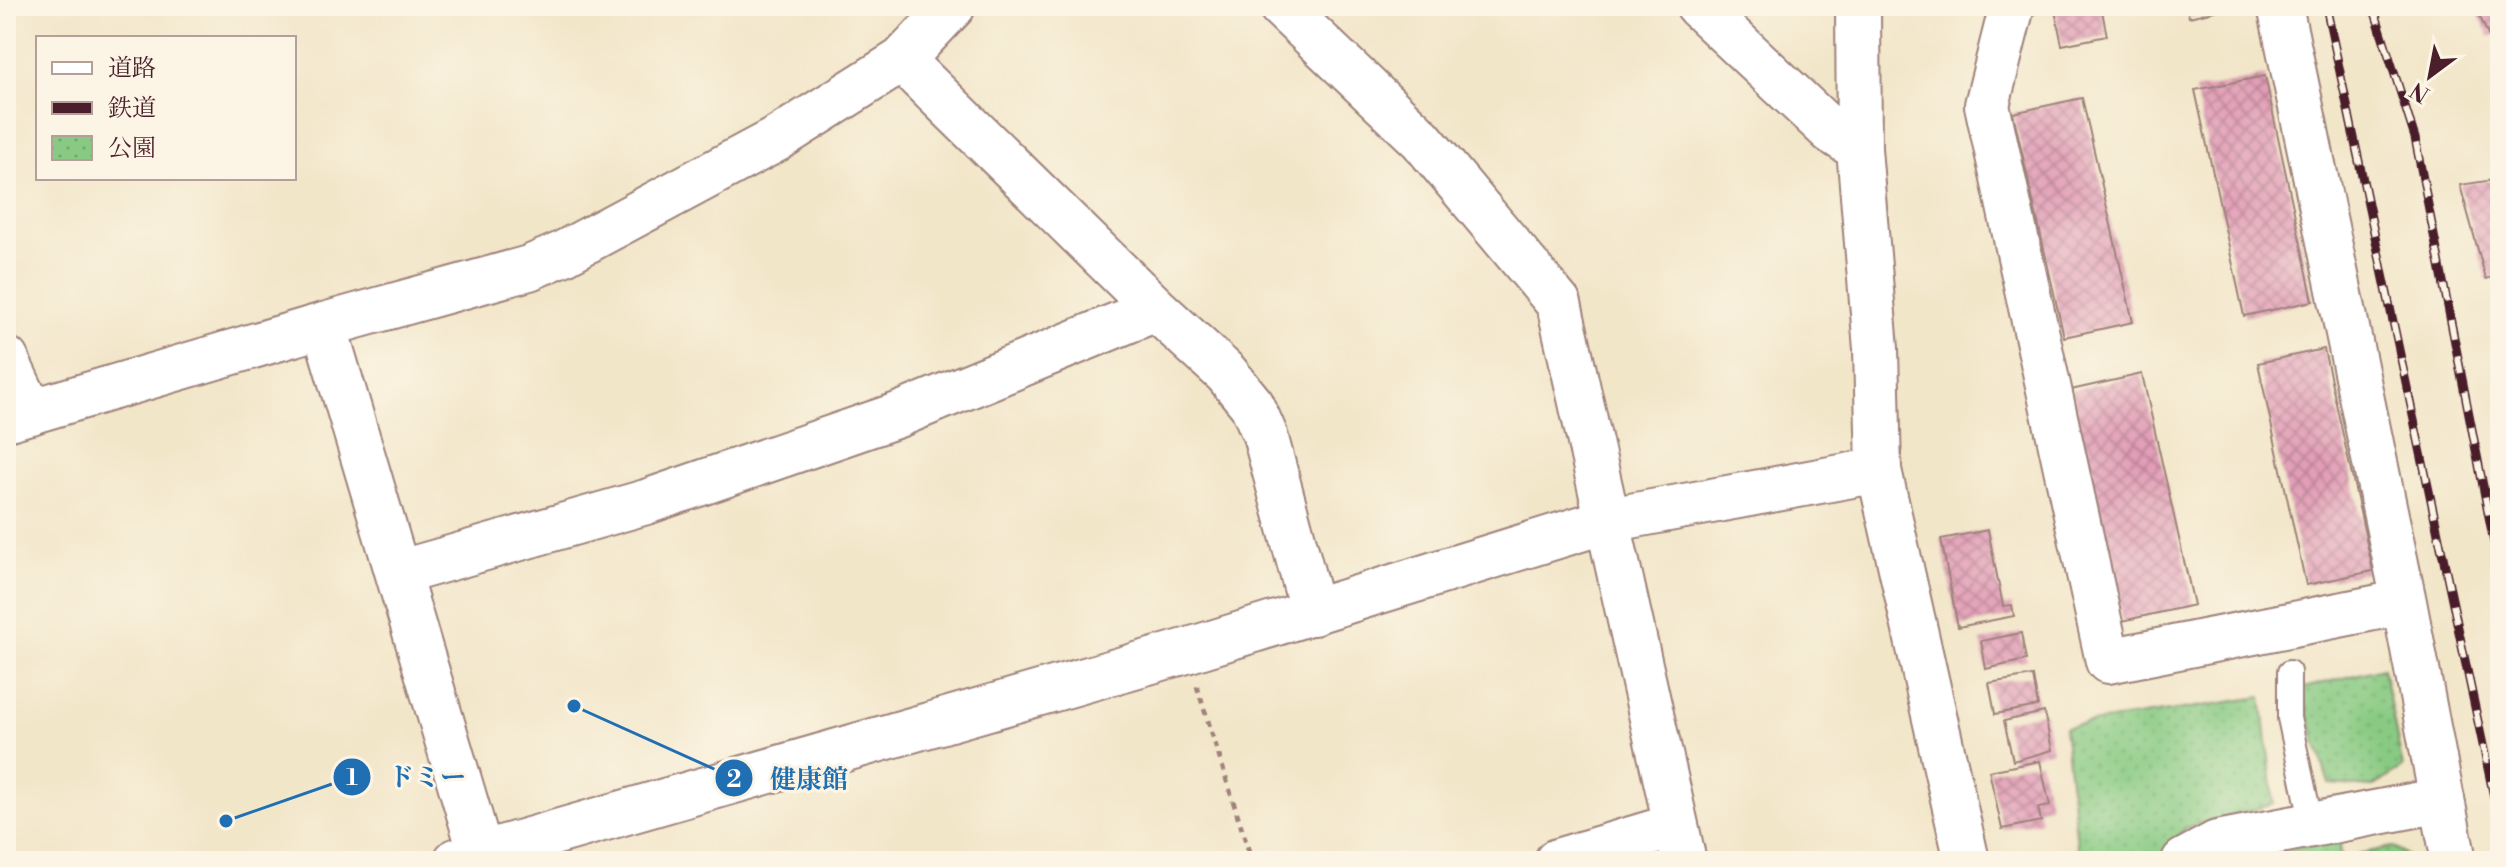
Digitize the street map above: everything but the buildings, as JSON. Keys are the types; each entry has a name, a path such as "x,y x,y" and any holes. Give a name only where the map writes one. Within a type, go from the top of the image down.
{"street":[{"path":"6,359 18,416 529,268 562,254 777,139 902,60 953,6"},
{"path":"1281,6 1421,139 1559,304 1680,843 1557,861"},
{"path":"1698,6 1831,131 1859,149"},
{"path":"1858,6 1859,149 1876,349 1879,470 1967,861"},
{"path":"2012,6 1987,105 2108,661 2404,602"},
{"path":"2280,6 2404,602 2454,861"},
{"path":"902,60 1156,309 1226,373 1252,405 1265,435 1313,613"},
{"path":"398,573 646,502 869,425 1156,309"},
{"path":"324,325 398,573 473,859 1186,651 1609,520 1879,470"},
{"path":"2184,861 2217,843 2442,800"}],"lane":[{"path":"2289,672 2289,718 2312,825"}],"path":[{"path":"1186,651 1252,861"}],"green space":[{"path":"2383,668 2403,768 2372,787 2329,784 2300,689"},
{"path":"2262,697 2274,804 2185,828 2159,861 2079,861 2064,727"},
{"path":"2340,838 2341,861 2239,861"},
{"path":"2393,847 2416,861 2352,861 2359,854"}],"railway":[{"path":"2326,6 2500,825"},
{"path":"2373,6 2415,138 2500,573"}],"place":[{"name":"健康館","path":"574,706"},
{"name":"ドミー","path":"226,821"}]}
